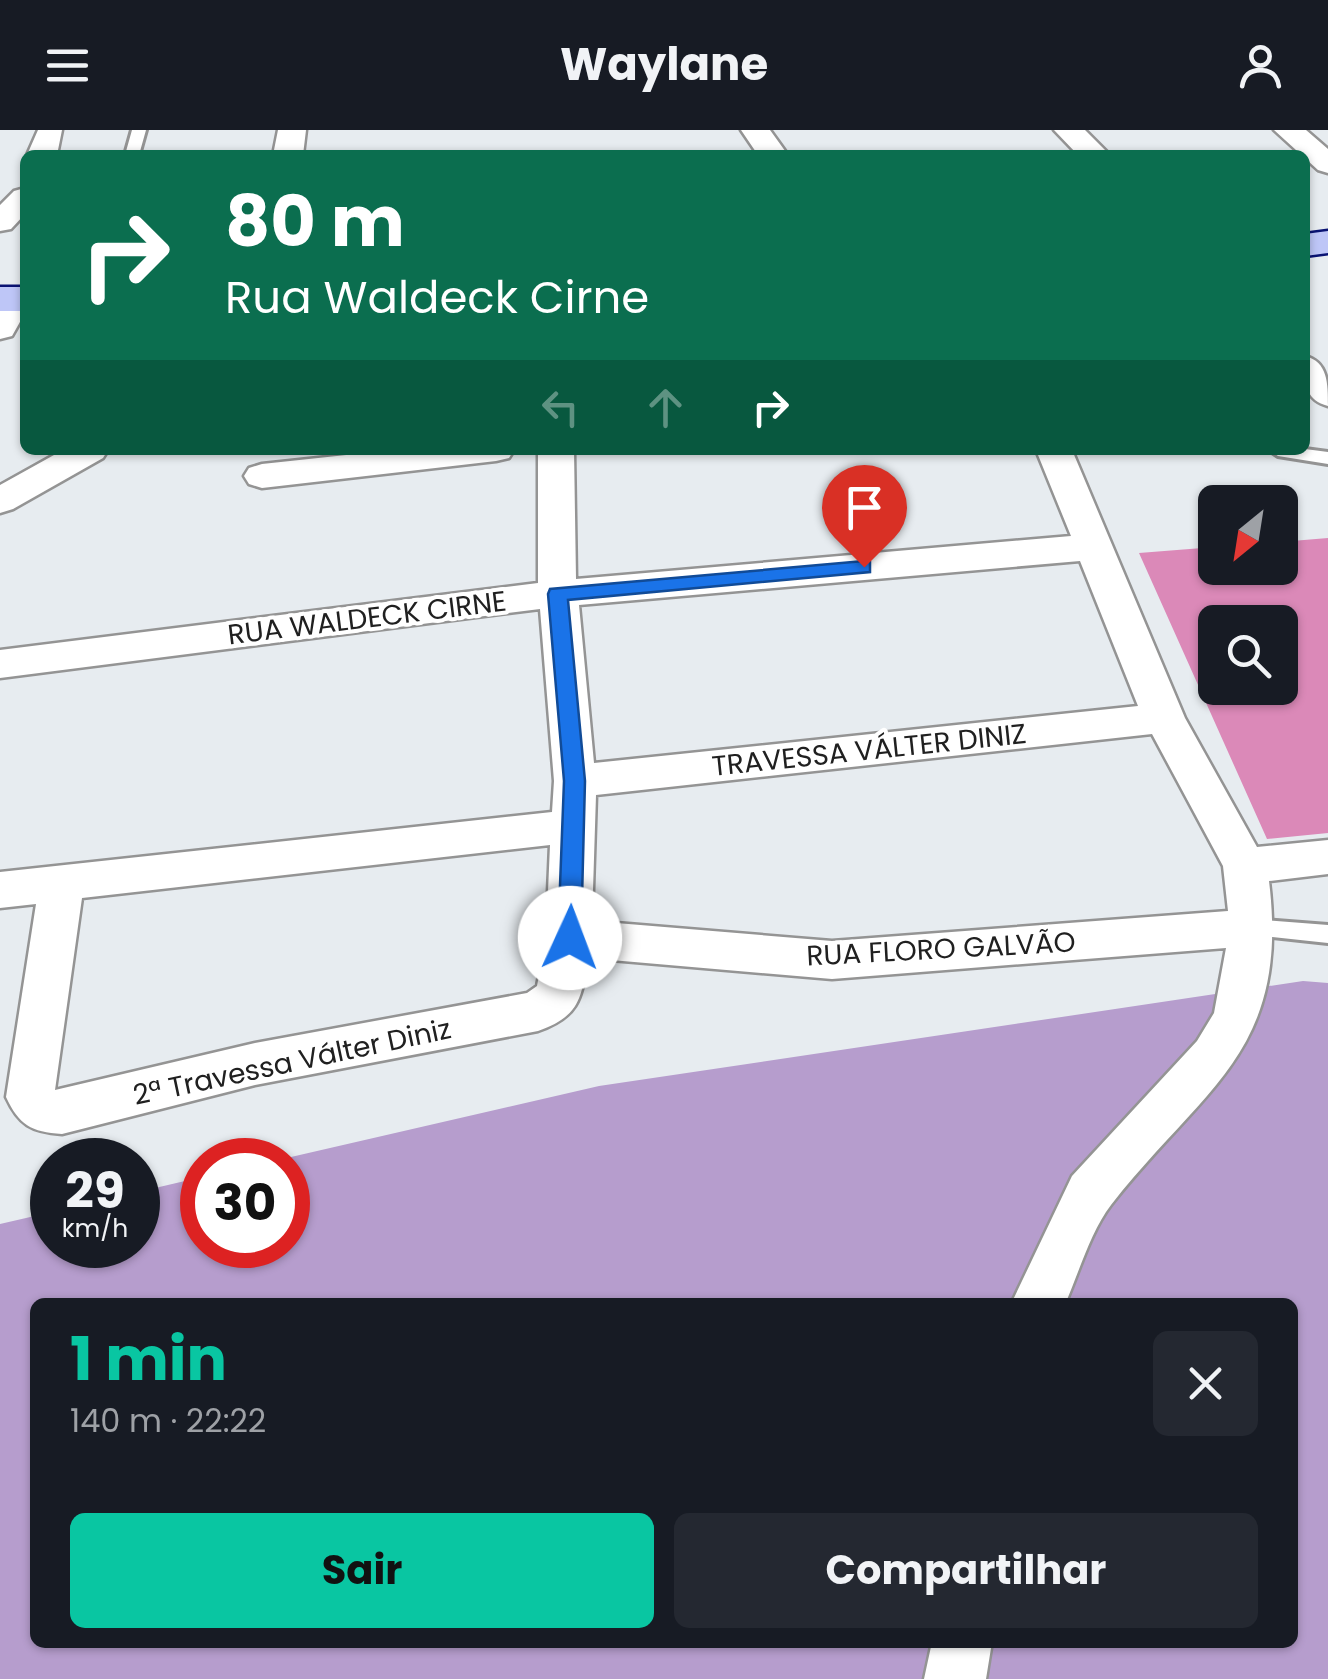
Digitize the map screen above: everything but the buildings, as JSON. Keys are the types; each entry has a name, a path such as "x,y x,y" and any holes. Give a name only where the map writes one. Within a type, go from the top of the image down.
{"street":[{"path":"1068,130 1090,150"},
{"path":"1288,130 1328,164"},
{"path":"0,222 20,202"},
{"path":"1310,372 1328,395"},
{"path":"0,501 81,455"},
{"path":"262,476 451,455"},
{"path":"556,455 557,594 574,781 570,938"},
{"path":"1042,1298 1090,1192 1214,1056 1236,1016 1252,928 1246,866 1164,718 1056,455"},
{"name":"RUA WALDECK CIRNE","path":"0,664 557,594 1093,547"},
{"name":"TRAVESSA VÁLTER DINIZ","path":"574,781 1164,718"},
{"path":"0,890 573,826"},
{"path":"1246,866 1328,857"},
{"name":"2ª Travessa Válter Diniz","path":"62,882 30,1097 40,1111 62,1112 254,1064 538,1012 558,997 570,938"},
{"name":"RUA FLORO GALVÃO","path":"570,938 832,960 1252,928"},
{"path":"955,1679 961,1648"}],"lane":[{"path":"1252,928 1328,934"}],"shaded area":[{"path":"1328,538 1328,833 1267,839 1207,705 1298,705 1298,605 1198,605 1198,685 1139,553 1198,548 1198,585 1298,585 1298,540"},
{"path":"1303,981 1328,983 1328,1679 0,1679 0,1224 30,1217 30,1268 160,1268 160,1187 180,1182 180,1268 310,1268 310,1153 599,1086"}],"route":[{"path":"570,938 574,781 557,594 864,567"}]}
